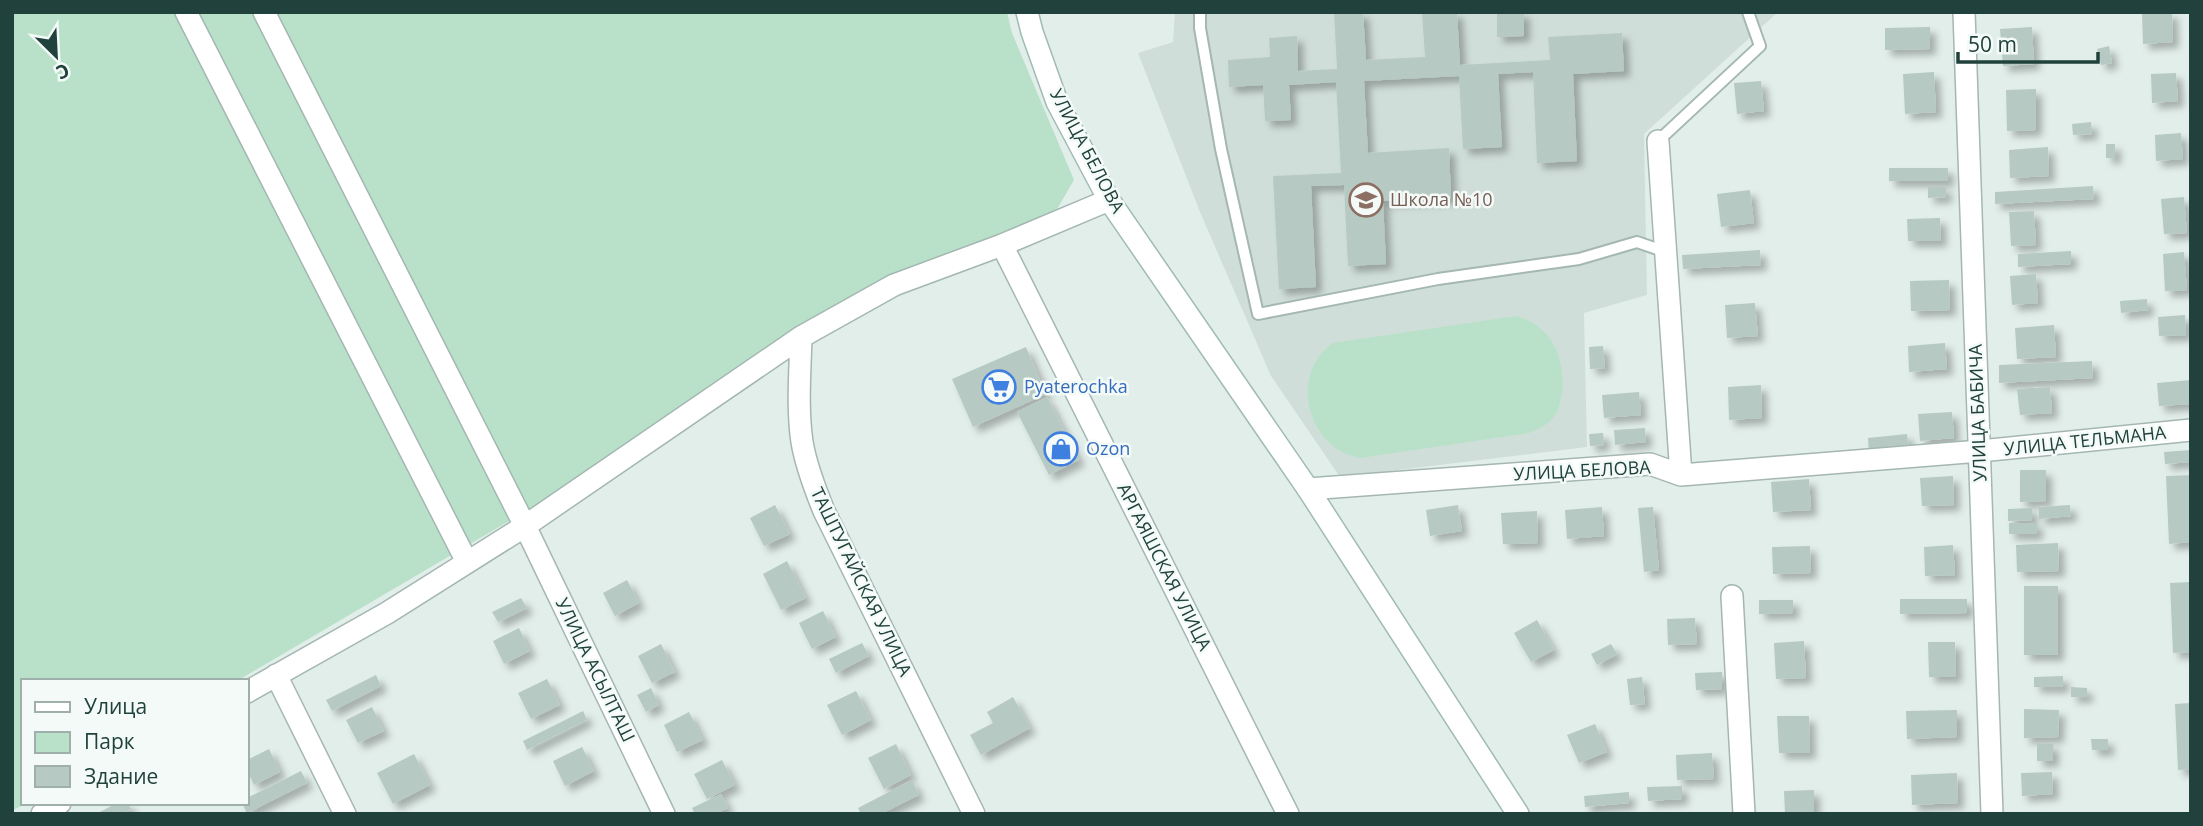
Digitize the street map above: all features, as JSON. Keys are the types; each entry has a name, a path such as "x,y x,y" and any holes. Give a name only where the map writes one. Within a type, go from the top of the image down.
{"street":[{"path":"186,12 467,562"},
{"name":"УЛИЦА АСЫЛТАШ","path":"264,12 525,526 664,814"},
{"name":"УЛИЦА БЕЛОВА","path":"1027,12 1057,102 1110,200 1308,489 1518,814"},
{"name":"УЛИЦА БАБИЧА","path":"1964,12 1992,814"},
{"path":"1658,141 1681,475"},
{"path":"248,691 387,613 525,526 801,337 894,285 1002,245 1110,200"},
{"name":"АРГАЯШСКАЯ УЛИЦА","path":"1002,245 1288,814"},
{"name":"ТАШТУГАЙСКАЯ УЛИЦА","path":"801,337 799,402 802,443 811,477 824,511 974,814"},
{"name":"УЛИЦА ТЕЛЬМАНА","path":"1980,451 2191,430"},
{"name":"УЛИЦА БЕЛОВА","path":"1308,489 1650,464 1681,475 1980,451"},
{"path":"1732,596 1744,814"},
{"path":"276,675 345,814"}],"lane":[{"path":"1200,12 1200,28 1221,149 1258,314 1438,279 1579,259 1637,242 1666,252"},
{"path":"1658,141 1760,46 1748,12"}],"shaded area":[{"path":"1175,12 1778,12 1644,134 1647,295 1584,313 1587,447 1340,477 1271,376 1200,212 1138,53 1173,42"}],"green space":[{"path":"12,12 1007,12 1012,33 1074,180 1053,216 890,297 240,679 21,679 22,805 12,811"},
{"path":"1516,316 1528,320 1547,335 1559,356 1562,368 1559,406 1552,419 1542,427 1529,433 1360,458 1342,452 1327,441 1316,426 1308,391 1311,373 1319,356 1333,343"}],"building":[{"path":"1334,12 1363,12 1366,60 1425,57 1422,12 1457,12 1460,65 1550,60 1548,37 1622,33 1624,71 1573,74 1577,161 1537,163 1533,72 1498,74 1502,147 1463,149 1459,76 1364,81 1368,153 1449,148 1451,198 1383,201 1386,264 1348,266 1344,185 1311,186 1316,287 1279,289 1273,176 1341,173 1336,82 1289,85 1291,120 1265,121 1263,85 1229,87 1228,60 1270,57 1269,38 1297,36 1298,71 1337,69"},
{"path":"1497,12 1524,12 1524,36 1497,37"},
{"path":"2172,12 2173,42 2143,44 2142,14"},
{"path":"1930,27 1930,49 1885,50 1885,28"},
{"path":"2032,27 2034,64 2003,66 2000,29"},
{"path":"2109,46 2112,63 2101,65 2097,49"},
{"path":"1934,72 1936,112 1905,114 1903,74"},
{"path":"2176,73 2178,101 2152,103 2151,74"},
{"path":"1761,81 1764,111 1737,114 1734,83"},
{"path":"2036,89 2036,130 2007,131 2006,90"},
{"path":"2091,122 2092,134 2073,135 2072,124"},
{"path":"2181,133 2183,159 2156,161 2155,135"},
{"path":"2106,144 2115,144 2115,158 2106,158"},
{"path":"2048,147 2049,176 2010,178 2009,150"},
{"path":"1889,168 1948,168 1948,181 1889,181"},
{"path":"2093,186 2094,199 1995,204 1995,192"},
{"path":"1928,187 1946,187 1946,197 1928,198"},
{"path":"1750,190 1754,223 1721,227 1717,194"},
{"path":"2184,197 2187,233 2164,234 2161,199"},
{"path":"2034,211 2036,245 2011,246 2009,212"},
{"path":"1940,218 1941,241 1908,241 1907,219"},
{"path":"1760,250 1761,265 1683,269 1682,255"},
{"path":"2071,251 2071,264 2018,267 2018,254"},
{"path":"2184,252 2187,290 2165,291 2163,254"},
{"path":"2036,274 2038,303 2012,305 2010,276"},
{"path":"1949,280 1950,310 1911,311 1910,281"},
{"path":"2147,299 2148,310 2121,313 2120,301"},
{"path":"1755,303 1758,336 1727,338 1725,305"},
{"path":"2185,315 2186,335 2159,336 2158,317"},
{"path":"2054,325 2056,357 2017,359 2015,328"},
{"path":"1945,343 1947,369 1909,372 1908,346"},
{"path":"1603,346 1605,368 1590,369 1589,347"},
{"name":"Pyaterochka","path":"1026,347 1046,394 973,427 952,379"},
{"path":"2092,361 2093,378 1999,383 1999,365"},
{"path":"2191,380 2191,404 2159,406 2157,383"},
{"path":"1761,385 1762,418 1729,420 1728,387"},
{"path":"2050,387 2052,413 2020,415 2017,389"},
{"path":"1639,392 1641,415 1604,418 1602,395"},
{"path":"1047,397 1079,460 1049,475 1017,412"},
{"path":"1952,412 1954,438 1920,441 1918,414"},
{"path":"1645,428 1646,442 1615,445 1614,430"},
{"path":"1603,433 1604,445 1590,446 1589,434"},
{"path":"1907,434 1909,451 1869,455 1868,438"},
{"path":"2191,450 2191,462 2165,464 2164,452"},
{"path":"2020,470 2046,470 2046,501 2020,502"},
{"path":"2191,475 2191,542 2169,544 2166,476"},
{"path":"1953,476 1954,505 1922,506 1920,478"},
{"path":"1809,479 1811,510 1773,512 1771,482"},
{"path":"775,505 790,534 764,546 750,518"},
{"path":"1458,505 1462,531 1430,536 1426,510"},
{"path":"2070,505 2071,516 2039,519 2039,507"},
{"path":"1602,507 1604,536 1567,539 1565,510"},
{"path":"1653,507 1659,570 1644,572 1638,508"},
{"path":"2032,508 2032,520 2008,521 2008,509"},
{"path":"1537,511 1538,543 1503,544 1501,513"},
{"path":"2009,523 2037,523 2037,534 2009,534"},
{"path":"2058,543 2059,571 2017,572 2016,545"},
{"path":"1953,545 1955,575 1925,576 1924,547"},
{"path":"1810,546 1811,573 1773,574 1772,547"},
{"path":"787,561 806,598 781,610 763,574"},
{"path":"627,580 639,603 615,616 603,593"},
{"path":"2191,582 2191,652 2173,653 2170,583"},
{"path":"2024,586 2058,586 2058,655 2024,655"},
{"path":"521,598 527,608 498,622 492,612"},
{"path":"1900,599 1967,599 1967,613 1900,614"},
{"path":"1759,600 1793,600 1793,613 1759,614"},
{"path":"823,611 836,637 812,649 799,623"},
{"path":"1695,618 1697,644 1668,645 1667,619"},
{"path":"1537,620 1554,650 1531,662 1514,633"},
{"path":"519,628 530,651 504,664 493,641"},
{"path":"1804,641 1806,678 1776,679 1774,643"},
{"path":"1928,642 1955,642 1956,677 1929,677"},
{"path":"862,643 869,656 836,673 829,659"},
{"path":"661,644 675,672 652,683 638,656"},
{"path":"1611,644 1617,654 1597,665 1591,654"},
{"path":"1722,672 1722,689 1696,690 1695,673"},
{"path":"376,675 381,686 332,711 326,700"},
{"path":"2063,676 2063,687 2034,687 2034,677"},
{"path":"1642,677 1645,704 1630,705 1627,679"},
{"path":"547,679 560,705 531,719 518,693"},
{"path":"2071,687 2087,688 2087,697 2071,697"},
{"path":"651,688 659,705 646,712 637,695"},
{"path":"856,691 871,720 842,735 827,705"},
{"path":"1013,697 1030,728 981,755 970,735 993,723 987,712"},
{"path":"2191,703 2191,769 2178,770 2175,704"},
{"path":"372,707 384,731 358,743 346,720"},
{"path":"2024,709 2059,710 2058,737 2024,738"},
{"path":"1957,710 1957,737 1907,739 1906,711"},
{"path":"583,711 587,720 527,750 523,741"},
{"path":"689,712 703,740 677,752 664,725"},
{"path":"1777,716 1809,716 1810,753 1779,753"},
{"path":"1595,724 1607,752 1579,763 1567,735"},
{"path":"2091,739 2108,739 2108,750 2092,750"},
{"path":"896,744 911,775 884,789 868,758"},
{"path":"2037,744 2053,744 2053,761 2037,761"},
{"path":"582,747 594,771 565,786 553,761"},
{"path":"269,749 280,772 254,785 248,772 248,760"},
{"path":"1712,753 1714,779 1677,780 1676,755"},
{"path":"414,754 430,785 393,804 377,773"},
{"path":"722,760 735,785 707,799 694,774"},
{"path":"301,771 307,783 247,813 243,805 248,805 248,798"},
{"path":"2052,772 2053,794 2022,796 2021,773"},
{"path":"1957,773 1958,803 1912,805 1911,775"},
{"path":"912,780 919,795 881,814 861,814 858,808"},
{"path":"1682,786 1682,799 1648,801 1647,787"},
{"path":"1814,790 1814,814 1785,814 1784,791"},
{"path":"1629,792 1629,803 1585,807 1584,796"},
{"path":"721,794 728,808 715,814 695,814 692,808"},
{"path":"113,805 129,805 131,809 122,814 96,814"}],"place":[{"name":"Школа №10","path":"1366,200"},
{"name":"Pyaterochka","path":"999,387"},
{"name":"Ozon","path":"1061,449"}]}
